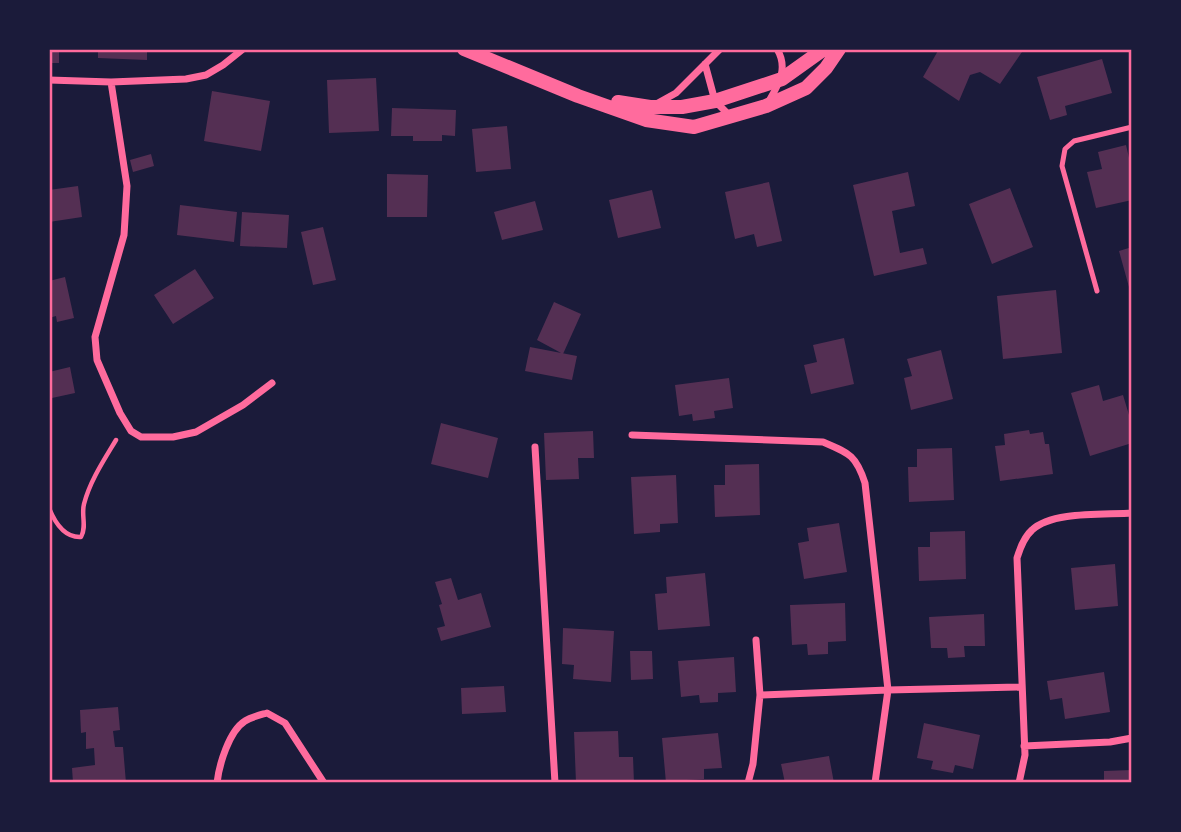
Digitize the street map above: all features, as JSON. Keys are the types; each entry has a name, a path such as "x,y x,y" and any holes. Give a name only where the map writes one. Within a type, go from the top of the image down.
{"main road":[{"path":"464,49 646,120 694,128 766,106 806,88 826,68 839,49"},
{"path":"579,96 650,107 682,107 715,101 782,79 824,49"}],"street":[{"path":"49,80 111,82 186,79 206,75 243,49"},
{"path":"650,107 676,93 720,49"},
{"path":"766,106 782,79 781,56 777,49"},
{"path":"705,64 715,101 731,117"},
{"path":"111,82 127,186 124,234 94,337 97,360 120,413 131,431 141,437 173,437 196,432 243,405 272,383"},
{"path":"632,435 823,442 846,452 859,465 865,483 888,690 875,783"},
{"path":"535,447 555,783"},
{"path":"1019,783 1024,746 1017,558 1022,544 1030,531 1044,521 1062,516 1132,513"},
{"path":"748,783 753,764 760,695 756,640"},
{"path":"760,695 1023,687"},
{"path":"217,783 227,743 243,722 267,713 285,723 324,783"},
{"path":"1024,746 1110,742 1132,738"}],"lane":[{"path":"1097,291 1062,166 1065,149 1074,141 1132,127"}],"path":[{"path":"49,508 62,530 74,537 81,537 84,532 82,509 87,493 126,424"}],"building":[{"path":"49,49 59,49 59,63 49,63"},
{"path":"98,49 147,49 147,60 98,58"},
{"path":"939,49 1024,49 1000,84 980,72 970,75 959,101 923,77"},
{"path":"1102,59 1112,93 1065,106 1067,115 1050,120 1037,77"},
{"path":"376,78 379,131 329,133 327,80"},
{"path":"212,91 270,101 261,151 204,141"},
{"path":"392,108 456,110 455,136 442,135 442,141 413,141 413,136 391,136"},
{"path":"507,126 511,169 476,172 472,129"},
{"path":"1126,145 1132,162 1132,200 1096,208 1087,172 1102,169 1098,152"},
{"path":"151,154 154,166 133,172 130,160"},
{"path":"908,172 915,206 892,211 900,253 923,248 927,264 874,276 853,185"},
{"path":"387,174 428,175 427,217 387,217"},
{"path":"769,182 782,241 757,247 754,234 735,239 725,192"},
{"path":"78,186 82,217 49,222 49,190"},
{"path":"1010,188 1033,247 992,264 969,204"},
{"path":"652,190 661,228 618,238 609,200"},
{"path":"535,201 543,230 502,240 494,212"},
{"path":"180,205 237,212 234,242 177,235"},
{"path":"242,212 289,215 287,248 240,246"},
{"path":"323,227 336,280 313,285 301,232"},
{"path":"1132,247 1132,286 1129,287 1119,251"},
{"path":"195,269 214,298 173,324 154,295"},
{"path":"65,277 74,318 57,322 56,316 49,318 49,281"},
{"path":"1056,290 1062,353 1003,359 997,296"},
{"path":"554,302 581,314 563,354 537,340"},
{"path":"844,338 854,384 811,394 804,365 817,362 813,345"},
{"path":"530,347 577,356 572,380 525,371"},
{"path":"941,350 953,399 911,410 904,378 912,376 907,359"},
{"path":"70,367 75,393 52,398 49,372"},
{"path":"729,378 733,408 714,411 715,418 693,421 692,414 679,416 675,385"},
{"path":"1099,385 1103,401 1123,395 1132,425 1132,443 1090,456 1071,393"},
{"path":"441,423 498,438 488,478 431,464"},
{"path":"1029,430 1030,434 1043,432 1045,444 1049,444 1053,474 1000,481 995,446 1005,445 1004,434"},
{"path":"593,431 594,458 578,458 579,479 546,480 544,433"},
{"path":"952,448 954,500 909,502 908,467 917,467 917,449"},
{"path":"759,464 760,515 715,517 714,485 725,485 725,465"},
{"path":"676,475 678,523 660,524 660,532 634,534 631,477"},
{"path":"839,523 847,572 804,579 798,543 809,541 807,528"},
{"path":"965,531 966,579 919,581 918,547 930,547 930,532"},
{"path":"1115,564 1118,606 1075,610 1071,568"},
{"path":"705,573 710,626 658,630 655,594 667,593 666,577"},
{"path":"451,578 458,600 481,593 491,627 441,641 437,628 445,626 435,582"},
{"path":"845,603 846,641 828,642 828,654 808,655 807,644 792,645 790,605"},
{"path":"984,614 985,646 964,646 965,657 948,658 947,648 931,648 929,617"},
{"path":"563,628 614,631 611,682 573,679 574,665 562,664"},
{"path":"630,651 652,651 653,679 631,680"},
{"path":"734,657 736,692 718,693 718,702 700,703 699,695 681,697 678,661"},
{"path":"1104,672 1110,712 1065,719 1062,698 1050,700 1047,681"},
{"path":"504,686 506,712 462,714 461,688"},
{"path":"118,707 120,730 113,731 115,747 123,747 126,783 73,783 72,768 95,765 94,748 86,749 86,732 81,733 80,710"},
{"path":"924,723 980,735 973,769 955,765 953,773 931,769 933,761 917,758"},
{"path":"618,731 619,757 633,757 634,783 576,783 574,732"},
{"path":"718,733 722,768 704,769 704,779 666,783 662,738"},
{"path":"829,756 834,783 785,783 781,764"},
{"path":"1132,770 1132,783 1104,783 1104,771"}]}
